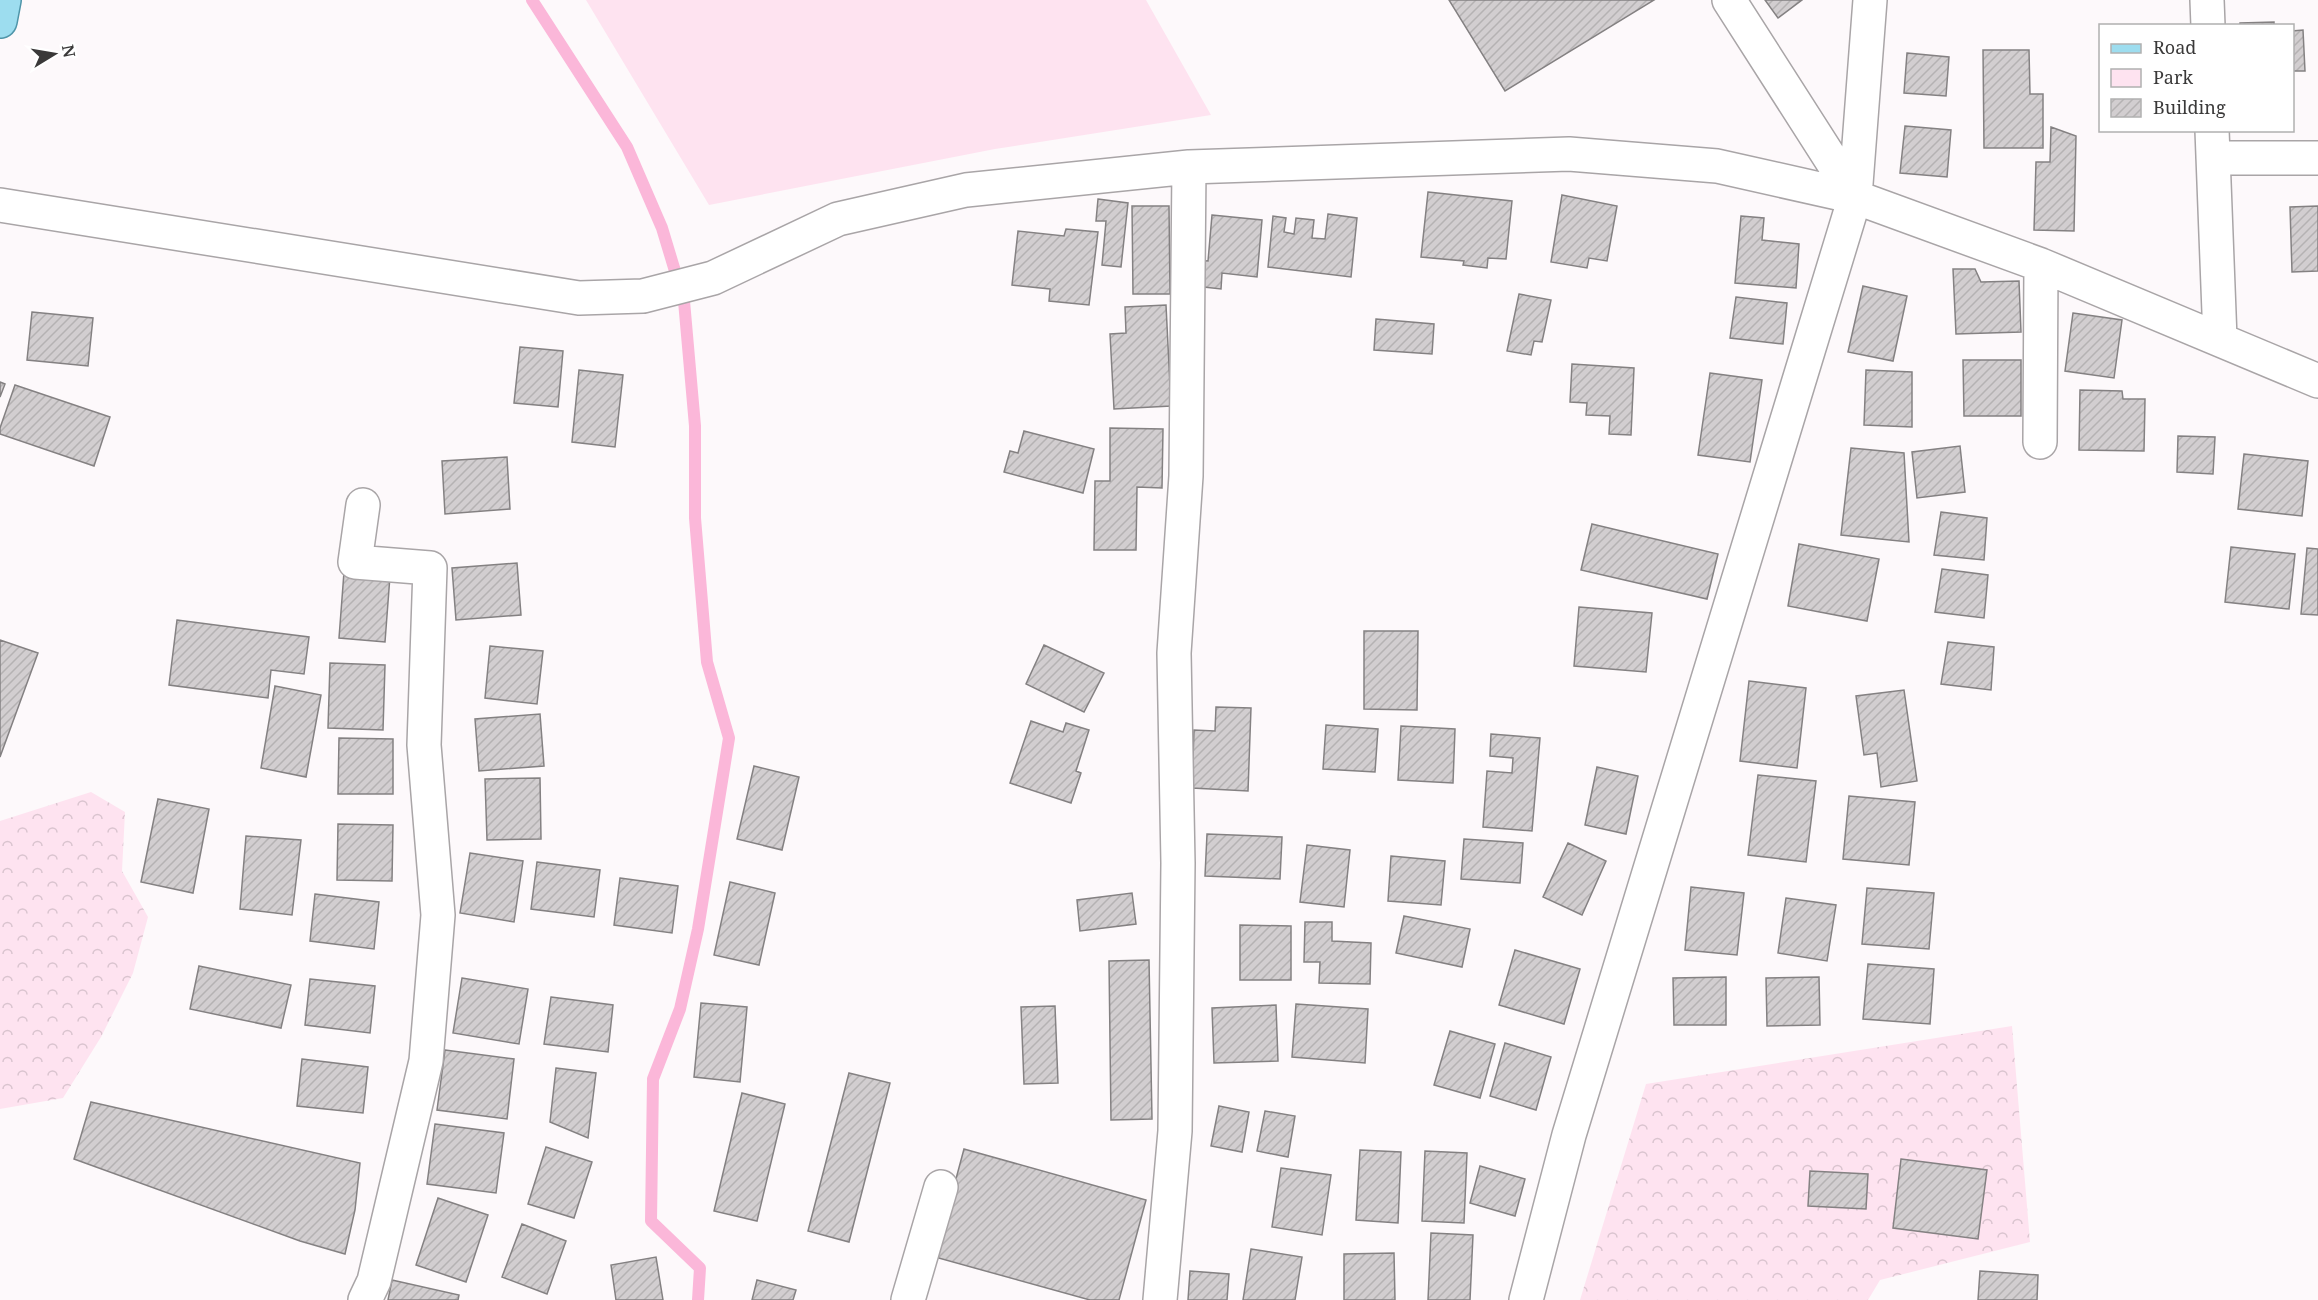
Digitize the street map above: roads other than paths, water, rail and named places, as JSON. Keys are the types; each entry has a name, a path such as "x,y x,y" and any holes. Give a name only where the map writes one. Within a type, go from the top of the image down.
{"main road":[{"path":"0,21 4,0"}],"street":[{"path":"1729,0 1855,197"},
{"path":"1526,1300 1569,1135 1855,197 1870,0"},
{"path":"2207,0 2208,24"},
{"path":"2220,339 2212,144 2318,158"},
{"path":"0,205 579,298 643,296 713,278 838,219 966,190 1189,167 1569,154 1717,166 1855,197 2041,265 2318,381"},
{"path":"1160,1300 1175,1131 1178,864 1174,653 1186,476 1189,167"},
{"path":"2040,442 2041,265"},
{"path":"363,505 355,562 430,568 424,745 438,915 426,1061 374,1281 365,1300"},
{"path":"909,1300 941,1187"}],"waterway":[{"path":"532,0 627,147 662,228 684,301 695,426 695,518 707,662 729,738 698,929 680,1009 653,1079 651,1221 700,1268 698,1300"}]}
